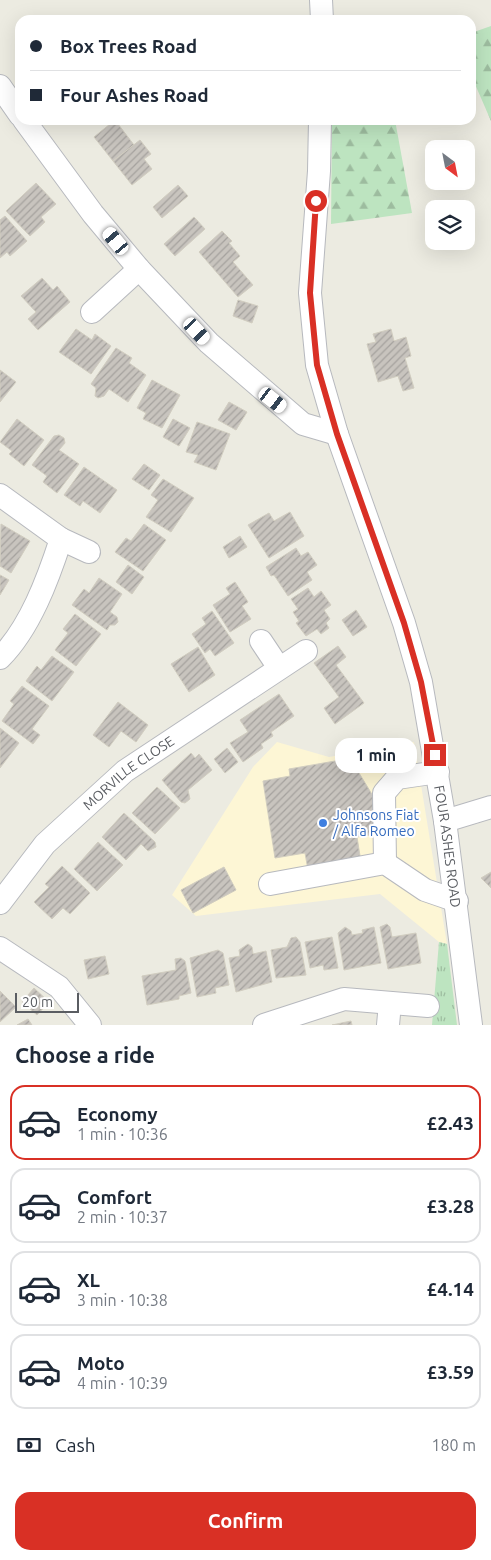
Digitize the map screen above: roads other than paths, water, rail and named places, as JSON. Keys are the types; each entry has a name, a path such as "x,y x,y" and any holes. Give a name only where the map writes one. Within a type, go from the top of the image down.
{"street":[{"path":"321,0 322,15"},
{"path":"0,86 15,108"},
{"path":"28,125 88,207 139,269 209,343 303,424 337,434"},
{"name":"FOUR ASHES ROAD","path":"320,125 319,171 310,293 317,365 337,434 404,623 421,682 446,821 471,1025"},
{"path":"92,312 139,269"},
{"path":"0,496 61,539 89,552"},
{"path":"0,658 13,645 47,582 61,539"},
{"path":"261,641 279,668"},
{"name":"MORVILLE CLOSE","path":"0,903 45,844 124,771 306,651"},
{"path":"385,863 384,793 397,778 438,772"},
{"path":"446,821 491,807"},
{"path":"270,884 385,863 425,890 457,901"},
{"path":"0,948 59,988 90,1025"},
{"path":"264,1025 344,999 389,1014 428,1006"}],"place":[{"name":"Johnsons Fiat / Alfa Romeo","path":"323,823"}]}
